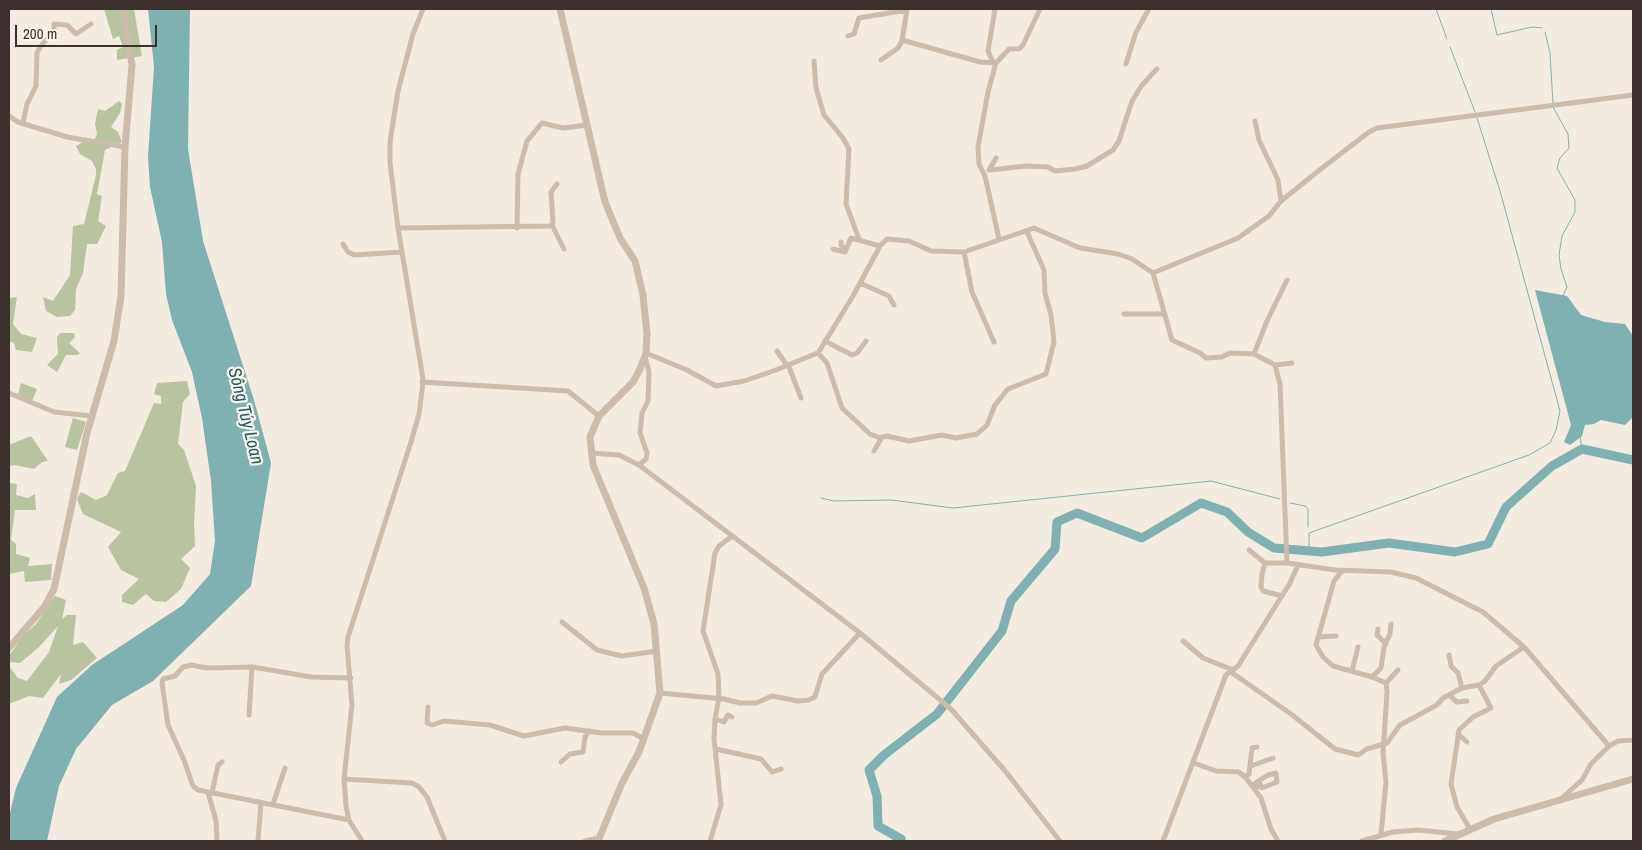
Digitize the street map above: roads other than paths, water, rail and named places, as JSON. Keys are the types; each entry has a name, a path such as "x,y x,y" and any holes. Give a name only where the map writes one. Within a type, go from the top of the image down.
{"street":[{"path":"9,648 45,606 54,588 92,416 114,341 121,296 125,147 132,65 123,9"},
{"path":"362,841 349,820 344,779 352,705 348,637 411,442 418,414 422,382 390,163 394,108 414,34 423,9"},
{"path":"560,9 605,202 620,238 635,261 643,295 647,334 645,355 633,382 599,416 590,436 591,453 596,474 644,588 654,624 660,693 644,739 622,783 599,839 585,841"},
{"path":"848,36 854,34 859,18 907,9 902,40 898,48 881,60"},
{"path":"995,9 988,51 993,62 996,63"},
{"path":"999,239 984,173 979,164 979,140 988,92 996,63 1009,49 1019,49 1023,45 1040,9"},
{"path":"1126,64 1136,32 1149,9"},
{"path":"23,123 26,104 36,86 37,53 43,43 54,33 54,24 57,22 70,26 76,34 91,24"},
{"path":"902,40 980,62 996,63"},
{"path":"814,61 816,88 824,114 843,138 849,149 846,204 859,239"},
{"path":"984,173 990,170 1026,166 1048,167 1056,171 1075,169 1087,166 1107,154 1118,144 1127,111 1136,92 1157,69"},
{"path":"1153,274 1233,241 1269,216 1280,201 1369,132 1384,126 1633,95"},
{"path":"9,116 23,123 66,137 125,147"},
{"path":"1255,121 1258,140 1278,180 1280,201"},
{"path":"517,228 518,174 527,141 542,123 563,128 588,125"},
{"path":"990,170 996,158"},
{"path":"558,184 551,192 552,225 564,249"},
{"path":"398,228 494,226 517,228 552,225"},
{"path":"645,355 687,370 716,386 744,381 817,354 880,246 887,239 897,239 931,251 964,252 999,239 1027,232 1034,228 1080,248 1123,255 1144,266 1153,274 1172,340 1200,353 1206,358 1222,357 1230,353 1254,354 1275,365 1292,364"},
{"path":"817,354 827,363 842,408 870,434 880,438 887,436 909,441 942,434 956,438 977,434 988,425 996,405 1008,389 1046,374 1054,342 1045,293 1044,270 1027,232"},
{"path":"846,250 849,238 859,239 880,246"},
{"path":"842,242 841,245 846,250"},
{"path":"343,244 348,252 354,255 402,252"},
{"path":"833,249 843,252 846,250"},
{"path":"964,252 972,292 994,342"},
{"path":"1254,354 1266,321 1287,280"},
{"path":"860,283 889,296 894,305"},
{"path":"1124,314 1164,314"},
{"path":"825,341 852,355 857,353 866,341"},
{"path":"777,351 787,366 801,398"},
{"path":"639,465 646,459 647,453 640,433 642,413 648,401 649,372 645,355"},
{"path":"1275,365 1280,384 1287,563"},
{"path":"422,382 568,391 599,416"},
{"path":"9,393 54,412 92,416"},
{"path":"874,451 880,438"},
{"path":"591,453 619,454 639,465 731,537 860,633 950,709 1006,772 1060,841"},
{"path":"710,841 721,806 714,739 719,698 716,666 703,631 715,553 719,546 731,537"},
{"path":"1249,550 1265,563 1298,564 1342,571 1391,572 1416,578 1483,612 1524,648 1609,746"},
{"path":"1265,563 1261,587 1263,591 1282,596"},
{"path":"1163,841 1226,675 1238,666 1282,596 1298,564"},
{"path":"1342,571 1334,581 1316,645 1323,657 1333,666 1386,683"},
{"path":"562,622 597,650 622,656 657,651"},
{"path":"1372,677 1381,668 1390,634 1390,624"},
{"path":"1378,629 1377,635 1386,644"},
{"path":"660,693 719,698 740,703 756,704 772,696 798,701 815,697 822,674 860,633"},
{"path":"1319,638 1336,636"},
{"path":"1183,641 1203,658 1232,671 1338,751 1358,755 1391,739 1404,722 1437,705 1449,695 1462,688 1478,685 1485,681 1496,666 1524,648"},
{"path":"1352,671 1358,647"},
{"path":"1449,654 1451,666 1458,673 1462,688"},
{"path":"349,820 198,790 190,783 184,760 168,725 162,680 174,676 187,666 213,668 252,666 311,676 351,678"},
{"path":"249,715 252,666"},
{"path":"1386,683 1398,670"},
{"path":"1382,834 1386,782 1383,744 1388,692 1386,683"},
{"path":"1470,829 1457,807 1451,784 1458,734 1461,727 1473,717 1491,708 1478,685"},
{"path":"1449,695 1457,702 1467,701"},
{"path":"428,707 427,723 432,725 444,721 490,725 524,736 565,728 589,731 633,732 644,739"},
{"path":"715,719 724,722 728,715 732,718"},
{"path":"561,762 570,754 583,752 585,737 589,731"},
{"path":"1458,734 1467,742"},
{"path":"1560,800 1582,780 1591,764 1609,746 1618,741 1633,740"},
{"path":"1245,777 1249,774 1251,766 1252,748 1257,747"},
{"path":"716,749 761,759 772,772 781,769"},
{"path":"1251,766 1273,758"},
{"path":"217,841 216,821 210,792 218,765 222,762"},
{"path":"1194,763 1216,771 1239,772 1245,777 1261,798 1271,829 1278,841"},
{"path":"273,804 285,768"},
{"path":"1276,773 1277,782 1262,788 1260,784 1253,787 1268,775 1276,773"},
{"path":"1446,841 1494,819 1633,778"},
{"path":"344,779 412,783 419,787 427,797 445,841"},
{"path":"258,841 262,803"},
{"path":"1362,841 1382,834 1418,830 1458,834"}],"water":[{"name":"Sông Túy Loan","path":"148,9 190,9 188,149 203,241 254,400 271,463 251,586 153,681 112,705 76,749 59,786 47,841 9,841 9,817 16,788 57,697 92,665 183,605 210,574 215,541 211,481 202,418 192,372 172,320 166,294 162,242 150,187 148,157 154,67"},
{"path":"1535,290 1567,296 1581,315 1605,322 1625,324 1633,336 1633,417 1625,425 1601,420 1594,424 1585,425 1582,436 1570,445 1564,442 1571,425"}],"waterway":[{"path":"1436,9 1447,39"},
{"path":"1491,9 1497,35 1532,27 1542,28"},
{"path":"1545,32 1550,53 1553,103"},
{"path":"1450,47 1475,112"},
{"path":"1553,107 1568,134 1569,148 1560,158 1557,168 1575,200 1575,212 1562,236 1559,255 1567,287 1563,296"},
{"path":"1309,533 1529,455 1550,443 1556,430 1560,411 1500,191 1477,118"},
{"path":"1580,436 1582,449"},
{"path":"900,841 901,839 878,826 877,796 869,770 884,755 937,714 1002,631 1011,601 1055,549 1057,522 1077,513 1142,538 1201,503 1227,512 1248,532 1274,548 1322,552 1389,543 1455,552 1488,544 1506,507 1552,466 1582,449 1633,460"},
{"path":"821,498 834,501 891,500 953,508 1211,481 1280,499"},
{"path":"1290,503 1305,506 1308,509 1308,527"},
{"path":"1309,534 1309,551"}]}
